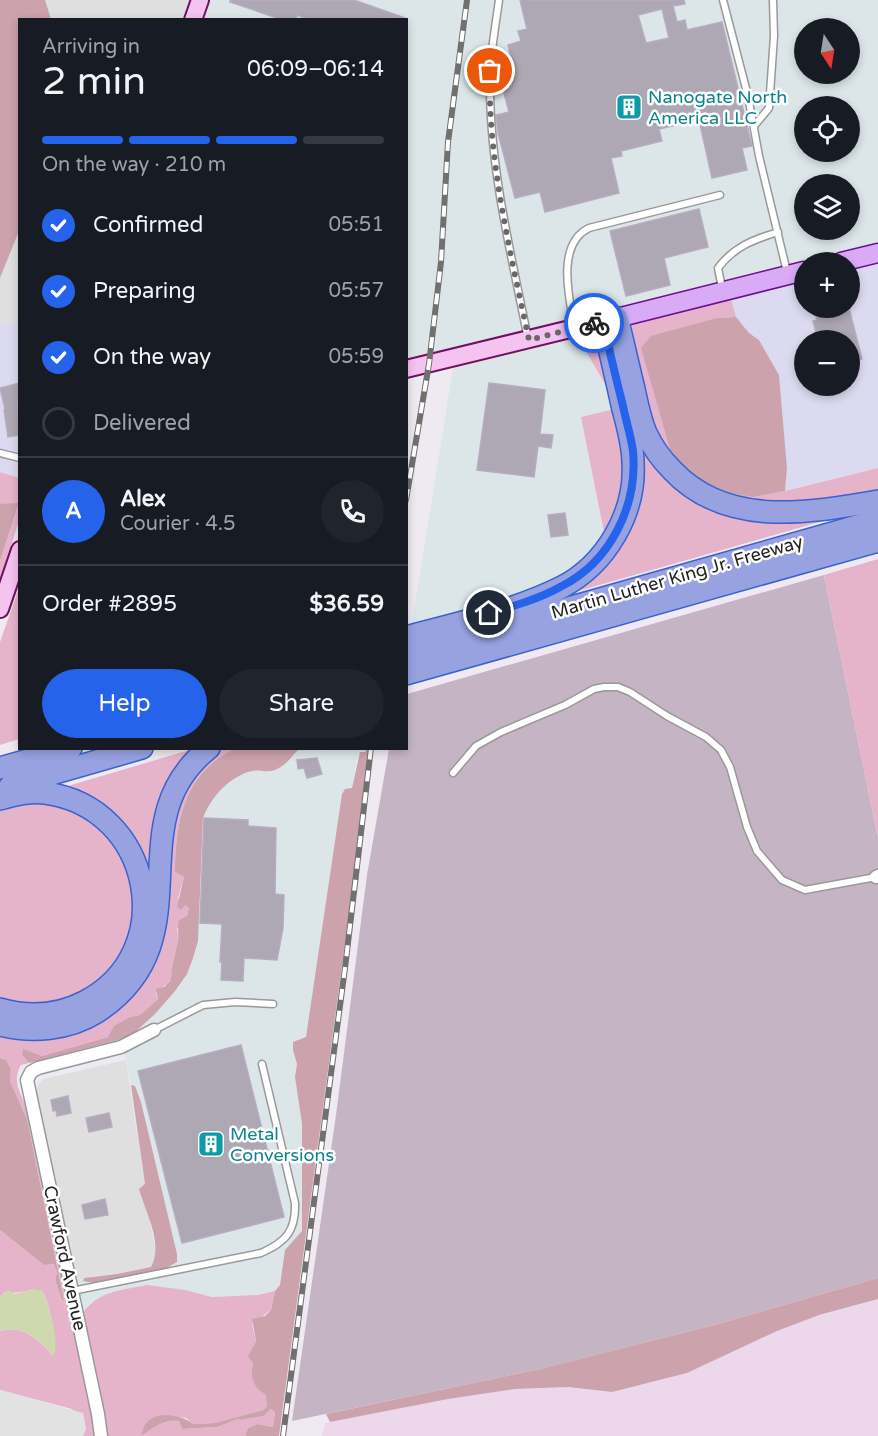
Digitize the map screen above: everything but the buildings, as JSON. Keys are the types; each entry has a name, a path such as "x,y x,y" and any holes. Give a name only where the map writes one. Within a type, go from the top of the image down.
{"highway":[{"path":"610,319 646,433 665,463 692,488 729,506 772,513 878,501"},
{"path":"408,683 527,601 574,579 602,554 613,539 626,513 633,483 632,449 610,319"},
{"name":"Martin Luther King Jr. Freeway","path":"408,654 466,645 878,520"},
{"name":"Martin Luther King Jr. Freeway","path":"408,673 466,645 508,645 878,540"},
{"path":"631,610 675,608 878,551"},
{"path":"408,637 466,645"},
{"path":"6,770 65,750"},
{"path":"6,770 130,750"},
{"path":"0,1025 44,1029 80,1021 114,1000 138,973 148,953 156,925 162,831 168,807 180,777 207,750"},
{"path":"0,1009 28,1014 58,1012 80,1004 102,991 118,975 131,955 140,931 143,903 139,873 121,835 98,814 75,801 43,793 28,793 6,770"}],"main road":[{"path":"194,18 200,0"},
{"path":"860,257 878,253"},
{"path":"408,369 794,273"},
{"path":"0,609 18,556"}],"street":[{"name":"Crawford Avenue","path":"101,1436 27,1080 38,1068 121,1047 154,1030"}],"lane":[{"path":"499,0 491,52 490,90 493,139 509,245 529,340"},
{"path":"723,0 748,96 778,232 794,268"},
{"path":"754,126 769,108 774,36 773,0"},
{"path":"574,328 567,279 572,245 578,233 589,228 720,195"},
{"path":"723,291 718,268 729,254 755,239 778,232"},
{"path":"0,453 18,458"},
{"path":"453,773 476,746 501,732 565,705 594,689 618,687 706,737 721,750 730,767 747,827 758,851 782,880 805,890 877,877"},
{"path":"154,1030 203,1005 235,1002 273,1004"},
{"path":"71,1292 261,1253 287,1237 293,1225 295,1203 262,1064"}],"shaded area":[{"path":"0,0 45,0 51,18 18,18 18,233 0,278"},
{"path":"45,0 210,0 204,18 51,18"},
{"path":"210,0 878,0 878,242 839,252 794,252 794,263 571,320 578,338 619,409 581,418 604,532 595,547 573,568 528,593 412,623 456,350 408,361 408,18 204,18"},
{"path":"18,233 18,322 0,325 0,278"},
{"path":"878,263 878,468 785,491 787,468 779,375 759,340 749,333 736,317 731,298 794,283 794,318 860,318 860,267"},
{"path":"731,298 736,317 717,318 754,497 878,468 878,503 858,511 568,594 528,593 561,575 580,561 604,532 581,417 619,408 578,338"},
{"path":"736,317 749,333 759,340 779,375 787,468 785,491 754,497 718,491 690,475 672,456 641,348 651,336 717,318"},
{"path":"18,322 18,478 0,472 0,325"},
{"path":"0,472 18,477 18,504 0,504"},
{"path":"18,503 0,561 0,504"},
{"path":"18,507 18,524 0,580 0,561"},
{"path":"878,559 878,838 824,575"},
{"path":"824,575 878,838 878,1278 718,1324 540,1369 292,1421 336,1115 367,875 389,750 408,750 408,694"},
{"path":"18,591 18,739 0,745 0,642"},
{"path":"190,750 235,750 219,759 205,771 186,800 181,817 177,834 175,872 184,877 178,898 189,908 187,916 177,929 178,941 171,980 156,993 158,999 140,1015 130,1017 108,1037 42,1056 23,1050 22,1055 29,1063 21,1065 18,1071 17,1083 29,1112 96,1436 83,1436 86,1428 72,1409 0,1390 0,1331 16,1330 30,1335 53,1356 50,1314 42,1291 5,1292 0,1297 0,1230 44,1265 54,1264 57,1273 55,1280 62,1300 64,1299 27,1119 10,1081 11,1069 6,1060 0,1058 0,806"},
{"path":"233,750 298,750 286,763 275,770 252,771 222,788 211,802 203,818 198,941 187,974 155,1014 134,1033 122,1039 29,1063 22,1055 23,1049 42,1056 108,1037 114,1026 130,1017 140,1015 158,999 156,989 164,987 171,980 179,920 187,916 189,908 185,905 181,910 177,907 184,877 175,872 177,834 186,800 205,770"},
{"path":"298,750 366,750 357,759 306,1038 293,1042 297,1064 295,1077 302,1124 302,1231 285,1250 280,1285 275,1291 258,1295 212,1297 164,1287 97,1298 83,1313 77,1281 84,1278 84,1281 90,1283 163,1270 177,1254 135,1086 131,1085 122,1039 134,1033 198,941 203,818 207,807 236,777 253,770 273,771 291,760"},
{"path":"371,750 279,1436 245,1436 248,1428 258,1424 273,1427 275,1412 271,1409 264,1416 238,1419 217,1427 182,1429 179,1421 169,1421 142,1435 149,1421 163,1415 179,1417 193,1424 215,1423 264,1410 267,1406 266,1395 258,1389 254,1382 253,1363 248,1357 256,1341 252,1319 265,1316 271,1310 275,1291 280,1285 285,1250 302,1231 302,1124 295,1077 297,1064 293,1042 306,1037 342,794 345,789 352,788 360,752"},
{"path":"0,1058 6,1060 11,1069 10,1081 27,1119 64,1300 62,1300 55,1280 57,1273 54,1264 44,1265 0,1230"},
{"path":"126,1060 145,1185 141,1199 148,1212 157,1256 151,1267 93,1276 77,1281 36,1092 43,1079"},
{"path":"131,1085 135,1086 141,1102 177,1262 163,1270 99,1284 83,1281 84,1278 151,1267 154,1258 152,1228 139,1189 145,1184"},
{"path":"878,1278 878,1299 819,1315 777,1331 687,1373 612,1392 568,1387 515,1389 448,1399 330,1422 326,1414 540,1369 718,1324"},
{"path":"147,1285 185,1290 212,1297 258,1295 275,1291 271,1310 252,1324 256,1341 249,1358 253,1363 254,1381 266,1395 268,1406 265,1410 215,1423 193,1424 186,1418 162,1415 146,1432 170,1421 179,1421 182,1429 217,1427 238,1419 264,1416 271,1409 275,1412 273,1427 258,1424 248,1428 245,1436 107,1436 104,1410 83,1313 103,1296"},
{"path":"33,1289 42,1291 51,1314 56,1344 53,1356 30,1335 16,1330 0,1331 0,1297 8,1290 15,1294"},
{"path":"878,1299 878,1436 322,1436 325,1423 448,1399 515,1389 568,1387 612,1392 687,1373 777,1331 819,1315"},
{"path":"0,1390 83,1413 86,1428 83,1436 0,1436"}],"railway":[{"path":"408,488 429,364 441,262 448,142 467,0"},
{"path":"283,1436 345,968 371,750"}],"way so far":[{"path":"490,71 496,161 509,245 529,340 594,323"}],"place":[{"name":"Nanogate North America LLC","path":"629,107"},
{"name":"Metal Conversions","path":"211,1144"}],"route":[{"path":"489,613 527,601 562,586 585,571 613,539 626,513 633,483 632,449 603,321 594,323"}]}
